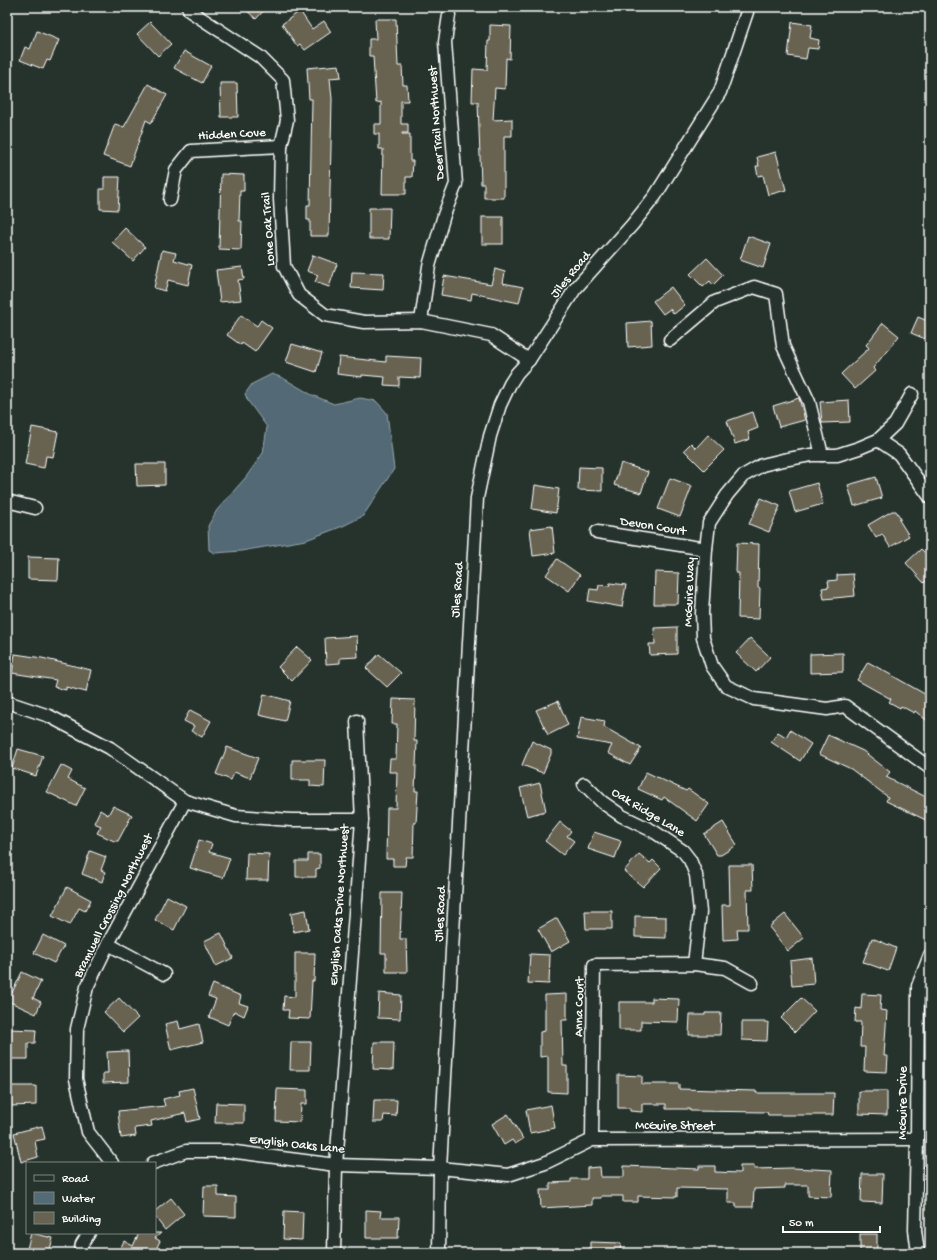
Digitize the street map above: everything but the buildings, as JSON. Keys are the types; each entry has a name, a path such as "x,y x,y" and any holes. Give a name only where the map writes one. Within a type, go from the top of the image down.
{"street":[{"name":"Lone Oak Trail","path":"188,7 190,11 260,57 283,80 287,120 281,146 280,199 284,266 299,295 325,315 364,322 421,321 491,335 529,360"},
{"name":"Jiles Road","path":"439,1253 440,1168 477,498 490,436 500,405 517,373 529,360 575,288 632,225 655,196 694,136 720,92 748,7"},
{"name":"Deer Trail Northwest","path":"421,321 429,266 444,215 456,184 445,42 449,15"},
{"name":"Hidden Cove","path":"170,200 176,170 191,151 281,146"},
{"path":"670,340 715,302 754,287 776,294 783,346 809,402 822,455"},
{"name":"McGuire Way","path":"912,394 895,424 878,440 837,455 811,455 762,465 743,476 727,495 709,523 702,613 703,638 712,666 726,686 754,699 826,709 845,706 930,768"},
{"path":"878,440 899,454 930,497"},
{"path":"7,501 34,508"},
{"name":"Devon Court","path":"597,532 706,549"},
{"name":"English Oaks Drive Northwest","path":"7,702 50,716 110,748 185,801 236,816 291,820 362,820 336,1165 334,1253"},
{"path":"357,721 362,820"},
{"name":"Oak Ridge Lane","path":"584,784 602,802 622,816 653,831 683,851 690,860 696,875 700,912 694,964"},
{"name":"Bramwell Crossing Northwest","path":"111,1162 88,1132 76,1079 78,1029 87,987 108,944 185,801"},
{"path":"108,944 164,974"},
{"name":"McGuire Drive","path":"918,1253 915,1230 918,986 930,955"},
{"name":"Anna Court","path":"592,1140 594,965 694,964 724,968 752,983"},
{"name":"McGuire Street","path":"440,1168 508,1175 545,1163 592,1140 917,1139"},
{"name":"English Oaks Lane","path":"156,1162 186,1151 228,1152 336,1165 440,1168"},
{"path":"80,1253 82,1244 88,1234"}],"water":[{"path":"272,374 283,378 312,395 334,404 360,398 376,401 387,413 394,469 363,516 343,526 306,540 241,551 215,553 209,550 208,526 217,510 246,477 263,453 267,427 248,401 245,394 252,384"}]}
